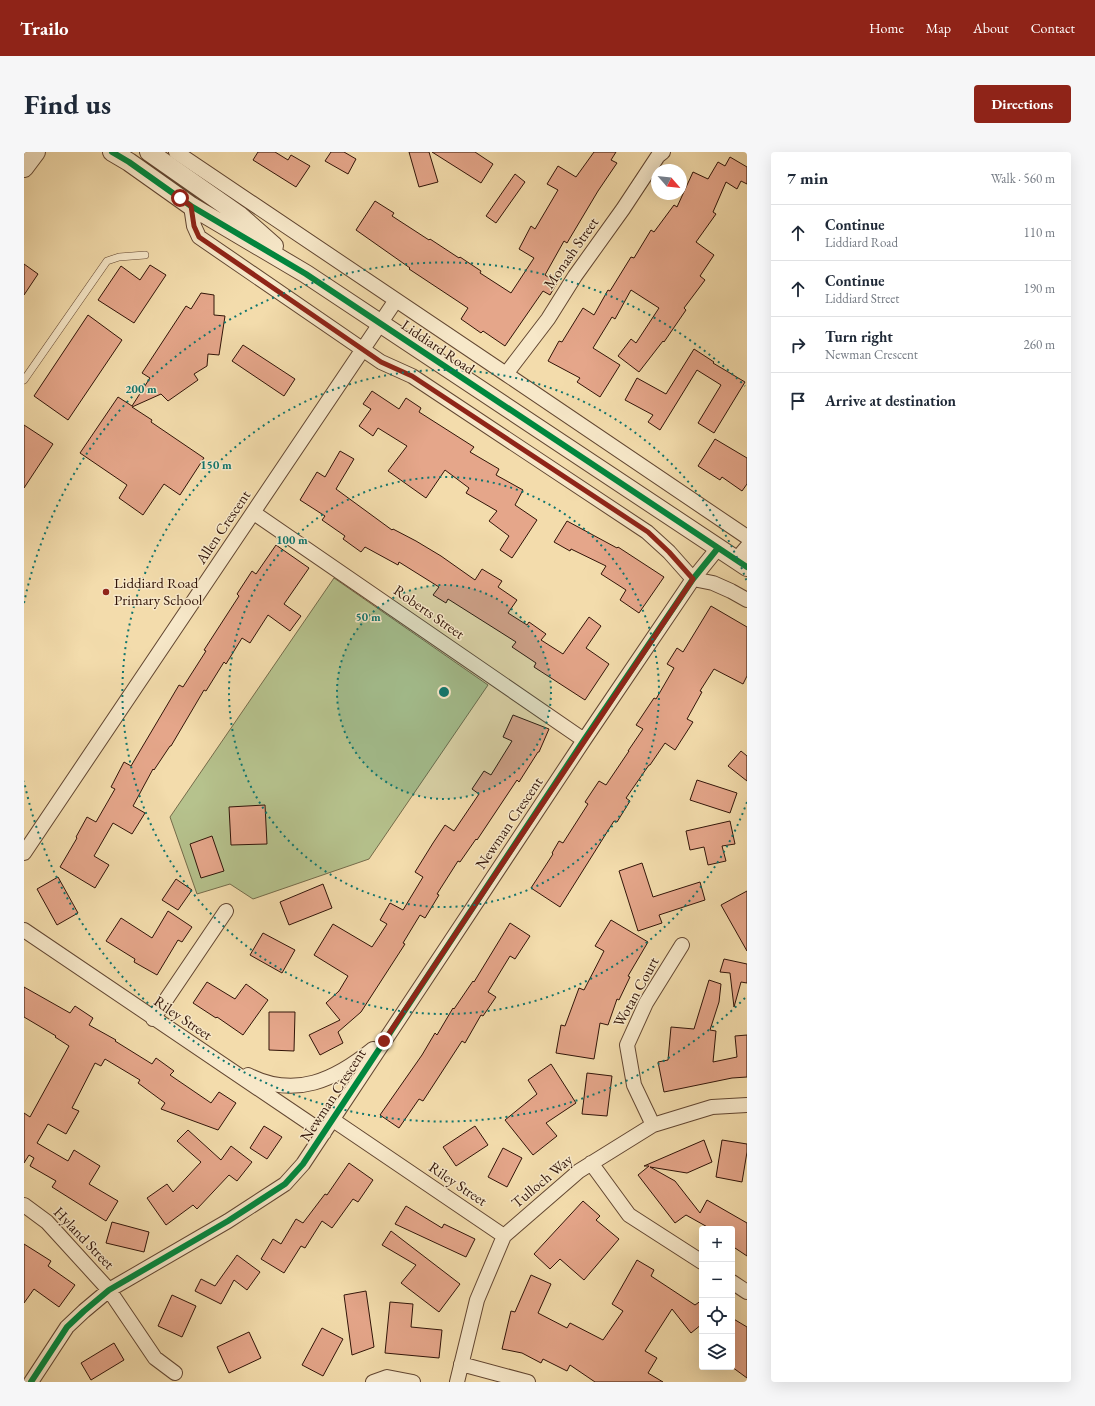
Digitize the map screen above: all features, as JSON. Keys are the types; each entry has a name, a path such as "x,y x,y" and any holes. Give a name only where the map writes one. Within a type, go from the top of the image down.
{"street":[{"path":"24,168 36,152"},
{"name":"Liddiard Road","path":"112,152 129,162 191,206 306,274 718,548 743,558"},
{"name":"Liddiard Road","path":"149,152 239,215 306,274"},
{"name":"Liddiard Road","path":"176,152 747,537"},
{"name":"Monash Street","path":"506,374 548,319 575,276 623,210 658,156 664,152"},
{"path":"191,206 194,226 199,237 381,362 412,376 648,532 669,552 693,579 713,583 747,600"},
{"name":"Allen Crescent","path":"24,853 396,300"},
{"name":"Roberts Street","path":"254,512 584,740"},
{"name":"Newman Crescent","path":"31,1382 67,1327 109,1290 228,1221 284,1184 303,1164 584,740 693,579 718,548"},
{"path":"153,1018 226,911"},
{"name":"Riley Street","path":"24,930 324,1133"},
{"name":"Wotan Court","path":"653,1125 634,1085 627,1045 646,1003 682,945"},
{"path":"200,1050 259,1080 286,1086 310,1084 331,1078 356,1063 384,1041"},
{"name":"Tulloch Way","path":"457,1382 477,1300 504,1236 579,1171 653,1125 712,1107 747,1105"},
{"name":"Riley Street","path":"333,1120 504,1236"},
{"path":"591,1163 629,1215 699,1260"},
{"name":"Hyland Street","path":"24,1205 47,1222 109,1290 155,1358 175,1373"},
{"path":"735,1284 747,1292"},
{"path":"461,1364 528,1382"},
{"path":"373,1382 387,1378 413,1382"}],"lane":[{"path":"24,380 107,261 119,256 145,255"}],"green space":[{"path":"334,578 488,685 369,859 253,899 230,884 197,894 170,817"}],"building":[{"path":"258,152 275,152 288,160 291,155 310,166 296,187 253,160"},
{"path":"331,152 344,152 356,159 348,174 325,161"},
{"path":"409,152 429,152 438,182 419,187"},
{"path":"432,152 475,152 493,164 481,183"},
{"path":"594,152 616,152 611,160 617,163 598,191 567,243 564,241 545,275 557,283 550,295 543,291 505,346 483,331 481,333 461,319 468,308 409,269 410,268 356,230 375,201 394,213 392,216 429,240 430,239 459,258 460,257 481,271 480,273 511,293 534,258 519,249 531,226 535,229 558,190 547,184 558,166 576,177"},
{"path":"730,157 747,167 747,184 741,181 737,189 726,182 713,212 716,214 696,242 714,255 700,276 705,280 684,308 686,310 664,342 663,341 639,372 618,356 631,339 636,343 659,308 631,290 615,319 612,317 593,348 620,365 600,397 577,382 580,378 548,361 559,341 562,342 583,308 594,315 608,290 610,291 631,257 634,258 651,230 654,232 674,205 677,207 680,200 687,200 687,185 693,172 708,179 718,162 725,166"},
{"path":"515,174 525,182 496,223 486,216"},
{"path":"24,264 38,274 24,295"},
{"path":"150,265 166,275 134,323 98,300 121,266 140,280"},
{"path":"201,293 214,295 214,315 225,316 219,355 208,354 207,366 194,374 198,380 168,401 161,394 132,407 152,420 151,422 204,458 180,495 164,484 143,515 119,498 127,485 80,453 118,397 132,406 150,378 142,373 186,306 191,309"},
{"path":"88,315 122,340 68,420 34,396"},
{"path":"243,345 295,379 284,396 232,361"},
{"path":"694,349 714,362 713,363 745,382 714,433 698,423 721,385 697,370 660,430 648,422 653,415 625,400 637,378 666,394"},
{"path":"372,391 399,409 406,398 421,408 419,412 474,447 470,452 499,469 496,475 523,490 515,505 537,520 512,558 500,550 509,536 489,521 497,511 466,493 469,488 445,470 426,498 388,471 407,446 378,428 373,436 359,426 371,409 363,404"},
{"path":"24,425 53,444 24,488"},
{"path":"715,439 747,458 747,484 742,491 722,477 720,480 698,466"},
{"path":"340,451 354,459 336,489 392,530 393,529 416,541 441,556 475,580 482,569 502,581 498,587 517,600 508,613 527,625 529,622 546,634 541,640 563,654 589,617 601,626 586,648 609,664 585,700 534,667 536,663 512,647 516,642 448,599 446,603 433,595 439,587 399,562 398,565 365,547 361,552 343,539 345,536 322,520 325,516 300,500 317,472 325,477"},
{"path":"567,521 617,548 618,547 664,577 639,613 620,600 626,590 601,574 606,566 571,549 570,551 554,542"},
{"path":"276,545 309,568 284,604 301,616 290,631 268,615 250,643 242,638 226,664 224,662 206,691 204,690 171,746 154,770 153,769 133,806 145,813 132,834 113,823 94,856 109,865 95,888 60,867 87,817 96,822 115,789 111,787 124,762 131,766 179,685 183,687 206,651 204,650 239,596 237,594 252,571 256,574"},
{"path":"711,606 747,627 747,676 743,684 714,669 700,691 702,692 687,719 693,722 675,750 665,743 626,798 630,801 617,822 614,821 560,907 531,888 553,854 552,853 559,841 563,843 588,804 585,802 599,781 606,785 629,751 643,729 636,725 654,698 656,699 674,668 667,664 677,648 683,652"},
{"path":"513,715 549,729 539,752 519,782 517,780 477,840 476,839 460,862 458,861 437,894 439,895 425,918 420,915 403,943 405,944 361,1012 338,1032 343,1043 320,1055 309,1035 340,1020 326,1003 339,991 348,976 314,955 333,924 372,947 387,924 380,920 390,903 403,910 423,877 415,872 433,843 445,825 454,831 479,794 472,789 484,771 491,775 512,741 503,737"},
{"path":"741,751 747,756 747,781 728,766"},
{"path":"697,780 737,793 730,813 690,800"},
{"path":"265,805 267,844 231,845 229,807"},
{"path":"730,821 735,844 722,846 726,861 708,865 704,847 690,850 686,831"},
{"path":"212,836 224,871 201,878 190,844"},
{"path":"642,863 653,897 700,882 705,900 659,915 662,923 638,931 619,871"},
{"path":"58,877 78,913 57,925 37,889"},
{"path":"176,879 192,890 178,910 162,900"},
{"path":"323,884 332,908 289,925 280,902"},
{"path":"747,891 747,951 721,905"},
{"path":"168,911 192,927 182,942 178,940 157,975 134,962 135,959 106,941 121,918 152,938"},
{"path":"611,920 648,942 628,976 630,977 619,1000 617,999 608,1025 600,1023 594,1059 556,1053 561,1025 565,1026 579,988 584,990 604,951 595,946"},
{"path":"510,923 530,936 515,959 510,956 488,992 496,997 483,1016 481,1015 465,1043 462,1041 423,1101 419,1099 399,1128 380,1115 422,1055 435,1033 437,1035 453,1008 454,1009 473,981 474,982"},
{"path":"263,933 295,950 282,973 250,955"},
{"path":"724,959 747,964 747,983 741,982 734,1007 730,973 720,972"},
{"path":"709,980 721,984 719,1002 710,1030 716,1031 713,1062 737,1057 735,1036 747,1035 747,1077 732,1078 664,1092 658,1062 668,1060 671,1027 694,1029"},
{"path":"207,982 235,999 246,984 268,1000 243,1035 193,1003"},
{"path":"24,987 70,1013 75,1006 93,1018 89,1025 116,1040 115,1041 152,1064 156,1058 174,1071 170,1075 211,1103 219,1092 236,1103 218,1130 161,1109 165,1103 138,1083 140,1080 105,1059 101,1066 95,1063 72,1108 79,1111 66,1134 48,1124 37,1143 68,1161 74,1150 100,1166 89,1184 118,1201 106,1221 52,1187 56,1181 30,1166 34,1158 29,1155 24,1163 24,1113 30,1117 69,1046 55,1037 56,1036 24,1017"},
{"path":"269,1012 295,1012 294,1051 269,1050"},
{"path":"551,1064 576,1103 546,1123 557,1136 533,1155 505,1120 537,1094 528,1080"},
{"path":"587,1073 612,1076 607,1116 582,1114"},
{"path":"264,1126 282,1137 267,1159 250,1148"},
{"path":"475,1126 488,1145 456,1166 443,1147"},
{"path":"188,1130 221,1160 231,1146 252,1162 237,1181 229,1175 197,1209 193,1205 166,1225 147,1198 167,1184 173,1192 201,1162 177,1141"},
{"path":"704,1140 712,1162 687,1173 650,1167 675,1181 700,1213 707,1200 747,1223 747,1256 735,1248 735,1226 706,1226 686,1215 675,1223 638,1175 649,1166 644,1166"},
{"path":"722,1140 747,1144 742,1182 716,1177"},
{"path":"503,1148 522,1158 507,1187 488,1177"},
{"path":"349,1163 373,1180 358,1202 353,1199 332,1228 322,1221 305,1248 301,1246 284,1273 261,1259 273,1239 281,1244 296,1219 303,1223 325,1194 327,1195"},
{"path":"583,1201 600,1216 596,1220 619,1239 584,1280 560,1259 550,1269 534,1254"},
{"path":"406,1206 442,1228 444,1224 475,1239 466,1257 395,1224"},
{"path":"112,1222 149,1232 144,1252 106,1243"},
{"path":"391,1231 460,1284 439,1312 401,1283 416,1265 382,1245"},
{"path":"24,1244 51,1261 48,1266 75,1285 59,1307 34,1289 24,1303"},
{"path":"237,1255 260,1272 247,1290 234,1280 221,1304 195,1291 201,1279 215,1286"},
{"path":"637,1260 654,1270 651,1276 695,1305 699,1302 699,1326 691,1333 672,1309 645,1351 657,1358 648,1373 663,1382 595,1382 570,1365 567,1371 543,1359 541,1363 522,1353 502,1349 511,1311 515,1312 531,1275 551,1284 538,1313 567,1328 570,1323 603,1340 623,1311 612,1304"},
{"path":"366,1291 374,1347 352,1355 344,1295"},
{"path":"172,1295 196,1306 182,1337 158,1326"},
{"path":"390,1302 413,1304 411,1327 442,1330 439,1358 385,1353"},
{"path":"735,1320 747,1327 747,1378 735,1369"},
{"path":"322,1328 343,1339 323,1376 302,1365"},
{"path":"249,1332 261,1358 229,1373 217,1347"},
{"path":"114,1343 124,1360 91,1380 81,1363"}],"cycle path":[{"path":"112,152 129,162 191,206 306,274 747,567"},
{"path":"31,1382 67,1327 109,1290 228,1221 285,1184 303,1164 584,740 693,579 718,548"}],"place":[{"name":"Liddiard Road Primary School","path":"106,592"}],"route":[{"path":"180,198 191,206 194,226 199,237 381,362 412,376 648,532 669,552 693,579 384,1041"}]}
